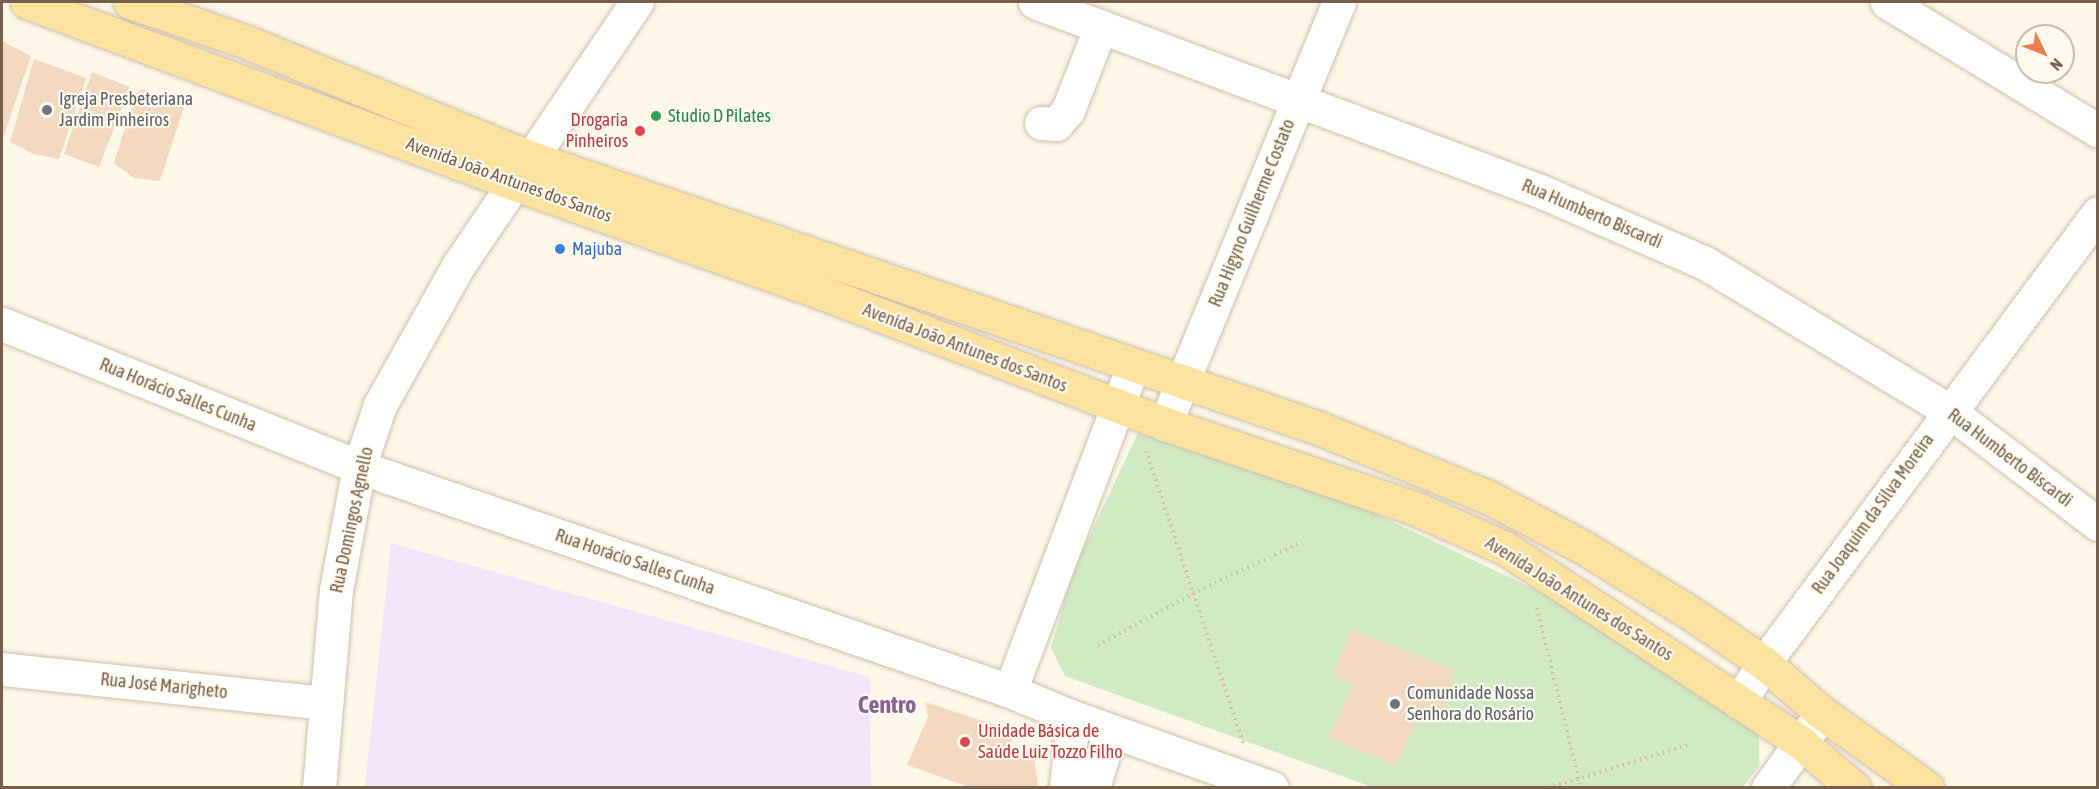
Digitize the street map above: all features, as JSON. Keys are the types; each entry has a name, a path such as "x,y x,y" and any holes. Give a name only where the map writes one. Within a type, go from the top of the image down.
{"main road":[{"name":"Avenida João Antunes dos Santos","path":"27,2 523,171 1133,366 1321,429 1490,498 1581,546 1764,663 1822,713 1927,788"},
{"name":"Avenida João Antunes dos Santos","path":"130,2 244,41 523,171 820,292 1165,424 1419,510 1525,561 1800,742 1854,788"}],"street":[{"name":"Rua Domingos Agnello","path":"319,788 336,590 359,467 380,405 458,266 637,2"},
{"name":"Rua Humberto Biscardi","path":"1035,2 1539,191 1705,263 1948,411 2097,524"},
{"name":"Rua Higyno Guilherme Costato","path":"1165,424 1184,384 1338,2"},
{"path":"1887,2 2097,130"},
{"path":"1041,123 1056,124 1068,110 1101,26"},
{"name":"Rua Joaquim da Silva Moreira","path":"1739,702 1764,663 1948,411 2097,213"},
{"name":"Rua Horácio Salles Cunha","path":"2,324 359,467 1010,691 1073,717 1264,784"},
{"path":"1010,691 1127,410 1133,366"},
{"name":"Rua José Marigheto","path":"2,669 326,703"},
{"path":"1768,788 1822,713"},
{"path":"1066,788 1073,717"},
{"path":"1093,788 1110,730"}],"path":[{"path":"1127,410 1191,594 1264,784"},
{"path":"1098,645 1191,594 1302,542"},
{"path":"1525,561 1581,788"},
{"path":"1548,788 1688,745"}],"shaded area":[{"path":"391,543 870,677 871,787 365,787"}],"green space":[{"path":"1138,433 1357,505 1601,621 1759,729 1759,766 1743,787 1372,787 1065,676 1051,648 1073,571"}],"building":[{"path":"2,41 31,56 3,138 2,138"},
{"name":"Igreja Presbeteriana Jardim Pinheiros","path":"34,59 86,78 59,159 33,154 10,142"},
{"path":"92,72 130,87 99,167 64,154"},
{"path":"142,89 184,107 160,181 134,178 114,163 136,94"},
{"name":"Comunidade Nossa Senhora do Rosário","path":"1350,629 1454,670 1452,693 1435,721 1420,716 1395,766 1328,738 1354,685 1334,676"},
{"name":"Unidade Básica de Saúde Luiz Tozzo Filho","path":"925,702 1013,731 1010,748 1034,755 1038,788 972,788 907,765 928,717"}],"place":[{"name":"Igreja Presbeteriana Jardim Pinheiros","path":"47,110"},
{"name":"Studio D Pilates","path":"656,116"},
{"name":"Drogaria Pinheiros","path":"640,131"},
{"name":"Majuba","path":"560,249"},
{"name":"Comunidade Nossa Senhora do Rosário","path":"1395,704"},
{"name":"Unidade Básica de Saúde Luiz Tozzo Filho","path":"965,742"}],"district":[{"name":"Centro","path":"887,705"}]}
